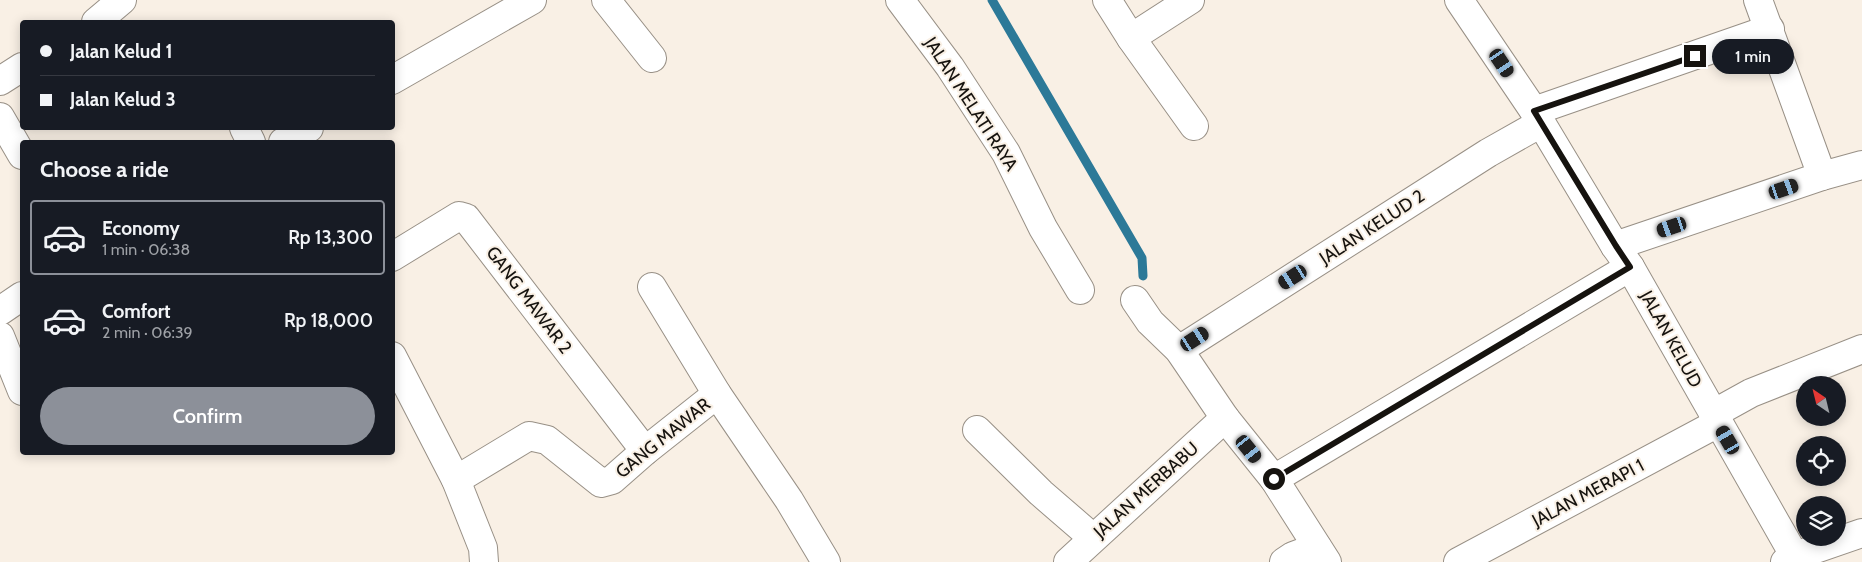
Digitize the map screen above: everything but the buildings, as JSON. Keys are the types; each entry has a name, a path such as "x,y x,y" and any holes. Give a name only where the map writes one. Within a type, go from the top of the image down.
{"street":[{"path":"395,78 532,0"},
{"path":"606,0 652,58"},
{"name":"JALAN MELATI RAYA","path":"900,0 950,67 1006,153 1043,228 1080,290"},
{"path":"1107,0 1131,38 1194,126"},
{"path":"1131,38 1190,0"},
{"name":"JALAN KELUD","path":"1459,0 1537,117 1623,257 1716,418 1793,560"},
{"path":"1758,0 1822,176"},
{"path":"100,20 122,9"},
{"name":"JALAN KELUD 2","path":"1179,350 1488,152 1537,117 1770,29"},
{"path":"0,81 20,68"},
{"path":"3,128 20,152"},
{"path":"1274,479 1623,257 1822,176 1862,165"},
{"name":"GANG MAWAR 2","path":"395,255 459,216 466,218 645,450"},
{"path":"652,287 717,394 790,500 826,562"},
{"path":"0,311 20,297"},
{"path":"1135,300 1150,322 1179,350 1225,418 1274,479 1322,554 1293,556 1284,562"},
{"path":"0,336 20,385"},
{"name":"JALAN MERAPI 1","path":"1458,562 1716,418 1751,392 1862,349"},
{"path":"395,362 456,480 483,548 484,562"},
{"name":"GANG MAWAR","path":"456,480 530,436 547,440 601,483 612,480 645,450 717,394"},
{"name":"JALAN MERBABU","path":"1068,562 1225,418"},
{"path":"978,430 1041,492 1093,538"},
{"path":"1793,560 1862,533"}],"waterway":[{"path":"992,0 1142,258 1143,276"}],"route":[{"path":"1274,479 1630,267 1534,111 1695,56"}]}
